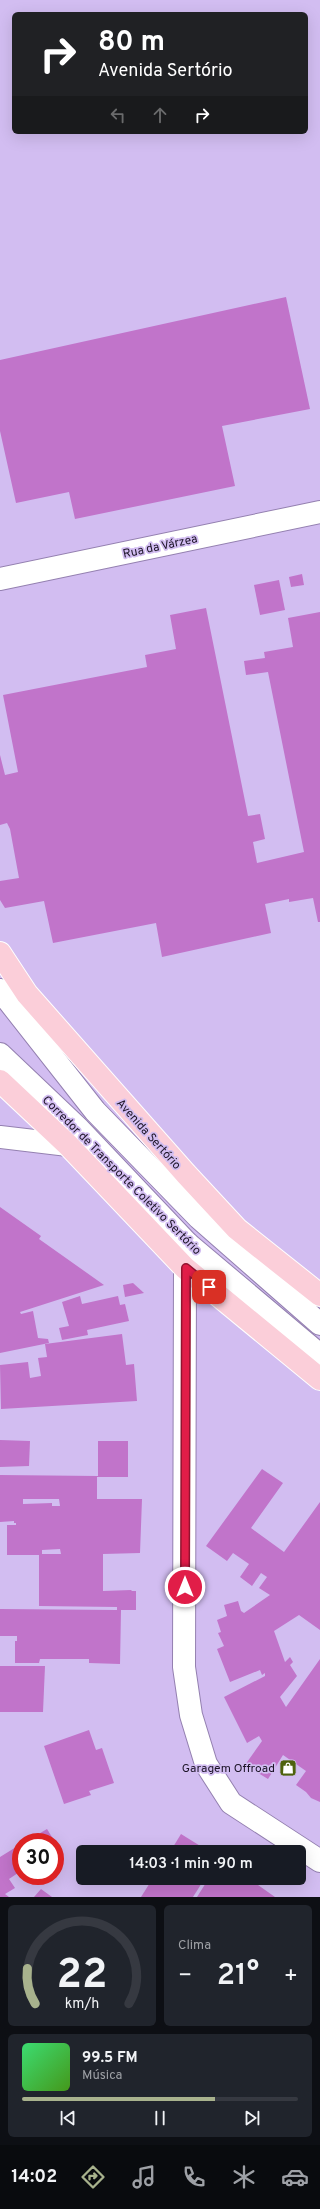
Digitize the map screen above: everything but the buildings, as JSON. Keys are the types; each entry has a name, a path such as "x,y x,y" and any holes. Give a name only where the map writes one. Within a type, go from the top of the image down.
{"main road":[{"name":"Avenida Sertório","path":"0,953 27,994 122,1104 191,1180 237,1229 320,1295"},
{"path":"0,1081 68,1145 186,1268 320,1379"}],"street":[{"name":"Rua da Várzea","path":"0,579 320,512"},
{"name":"Corredor de Transporte Coletivo Sertório","path":"0,990 95,1111 199,1218 320,1324"},
{"name":"Corredor de Transporte Coletivo Sertório","path":"0,1054 79,1129 188,1244 320,1355"},
{"path":"0,1137 68,1145"},
{"path":"188,1244 186,1268 184,1667 191,1715 206,1764 231,1803 320,1861"}],"place":[{"name":"Garagem Offroad","path":"288,1768"}],"route":[{"path":"185,1587 186,1268 209,1287"}]}
